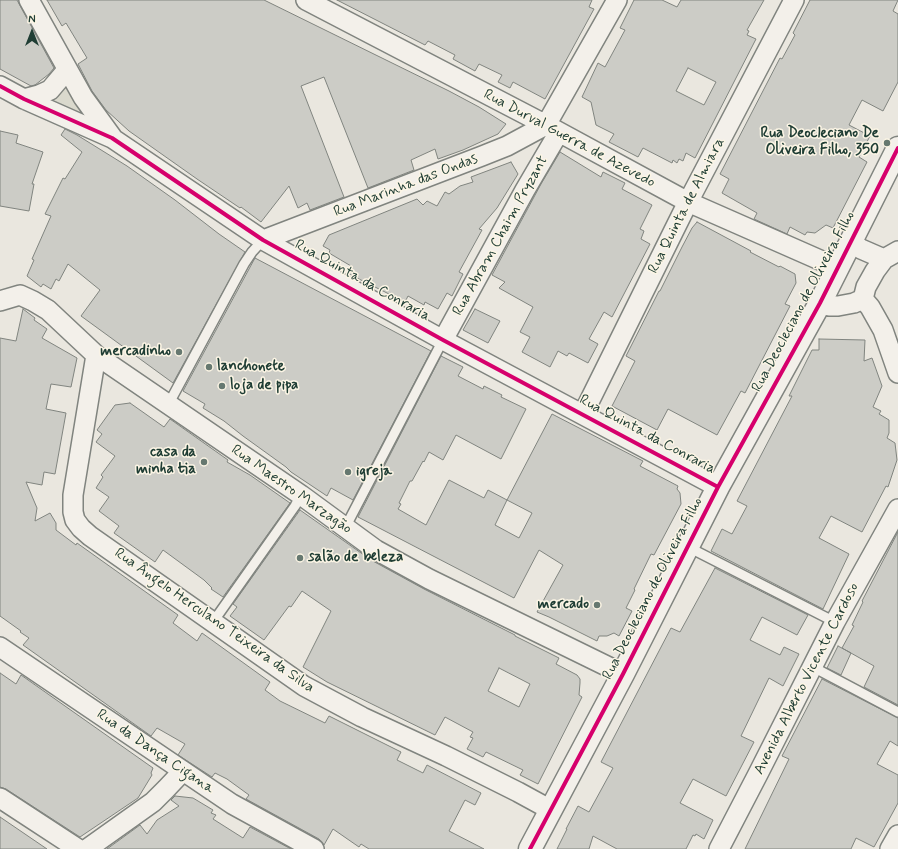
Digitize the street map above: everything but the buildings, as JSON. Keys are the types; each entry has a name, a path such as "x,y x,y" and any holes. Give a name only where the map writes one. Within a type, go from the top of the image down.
{"street":[{"path":"29,0 83,97 112,138"},
{"name":"Rua Durval Guerra de Azevedo","path":"306,0 688,202 838,268"},
{"name":"Rua Abram Chaim Pryzant","path":"443,340 525,190 552,129 617,0"},
{"name":"Rua Quinta de Almiara","path":"583,414 688,202 794,0"},
{"path":"24,99 50,90 67,70"},
{"name":"Rua Quinta da Conraria","path":"0,86 24,99 112,138 263,240 443,340 718,487"},
{"name":"Rua Marinha das Ondas","path":"263,240 552,129"},
{"name":"Rua Deocleciano de Oliveira Filho","path":"530,849 623,674 718,487 820,303 898,148"},
{"path":"820,303 829,306 838,306 854,303 863,299 869,282 891,255 861,249 850,242"},
{"name":"Rua Maestro Marzagão","path":"0,301 20,296 33,300 48,310 96,355 301,495 376,550 429,579 623,674"},
{"path":"863,299 870,307 883,330 898,373"},
{"name":"Rua Ângelo Herculano Teixeira da Silva","path":"96,355 73,495 73,512 75,520 81,528 90,536 304,686 362,717 446,756 552,810"},
{"name":"Avenida Alberto Vicente Cardoso","path":"719,849 811,666 898,509"},
{"name":"Rua da Dança Cigana","path":"0,647 232,804 314,849"},
{"path":"87,849 153,802 183,771"},
{"path":"0,798 78,849"},
{"path":"890,849 898,835"}],"lane":[{"path":"168,405 244,264 263,240"},
{"path":"345,528 443,340"},
{"path":"214,622 295,506 301,495"},
{"path":"688,547 835,622"},
{"path":"811,666 898,712"}],"shaded area":[{"path":"66,78 98,124 35,100"}],"cycle path":[{"path":"0,86 24,99 112,138 263,240 443,340 718,487"},
{"path":"530,849 623,674 718,487 820,303 898,148"}],"place":[{"name":"Rua Deocleciano De Oliveira Filho, 350","path":"887,143"},
{"name":"mercadinho","path":"179,352"},
{"name":"lanchonete","path":"209,367"},
{"name":"loja de pipa","path":"222,386"},
{"name":"casa da minha tia","path":"204,462"},
{"name":"igreja","path":"348,472"},
{"name":"salão de beleza","path":"300,558"},
{"name":"mercado","path":"597,605"}]}
